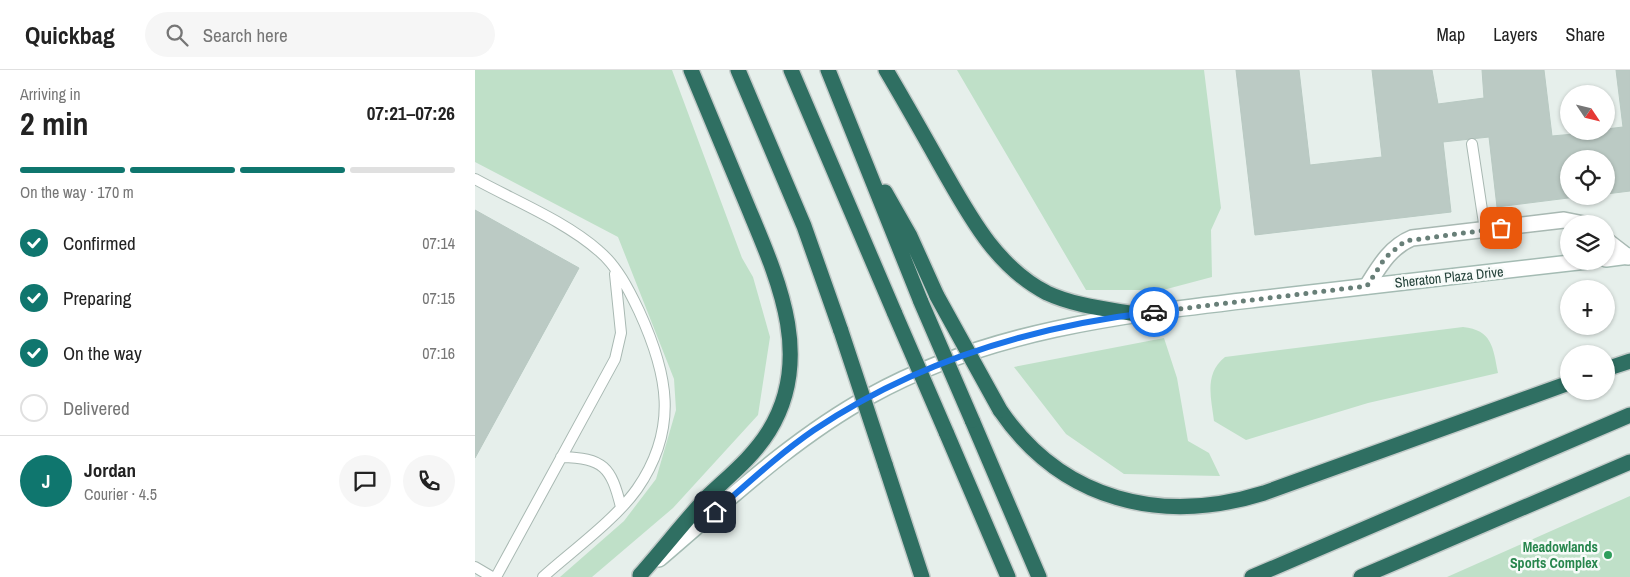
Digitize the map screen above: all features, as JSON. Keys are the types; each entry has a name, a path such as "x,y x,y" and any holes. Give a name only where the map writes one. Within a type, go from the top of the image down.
{"highway":[{"path":"639,576 707,497 736,470 763,440 783,400 789,369 790,336 779,284 691,70"},
{"path":"738,70 804,226 841,331 922,577"},
{"path":"791,70 1009,577"},
{"path":"828,70 863,154 895,241 1038,575"},
{"path":"886,70 971,219 997,254 1022,276 1048,293 1077,303 1136,314"},
{"path":"863,154 910,236 937,296 1000,410 1018,435 1039,456 1077,481 1107,494 1139,504 1192,506 1227,502 1264,493 1560,386"},
{"path":"1615,367 1630,361"},
{"path":"1252,577 1630,414"},
{"path":"1361,577 1630,462"}],"street":[{"path":"1367,286 1385,258 1405,241 1560,221"},
{"path":"1615,246 1629,256"},
{"path":"1615,258 1629,256"},
{"name":"Sheraton Plaza Drive","path":"639,576 774,461 814,431 871,395 930,368 1001,343 1039,331 1136,314 1560,264"}],"lane":[{"path":"1472,144 1485,230"},
{"path":"475,180 578,235 600,251 614,268 634,301 663,373 665,404 659,448 645,477 621,508 543,577"},
{"path":"496,577 609,370 618,346 621,318 614,268"},
{"path":"561,457 589,459 606,469 616,485 621,508"},
{"path":"475,567 492,577"}],"green space":[{"path":"475,70 672,70 742,258 753,277 770,337 758,415 673,508 592,577 560,577 624,521 656,479 676,410 674,379 618,237 475,162"},
{"path":"957,70 1204,70 1221,208 1211,230 1212,277 1163,290 1086,290"},
{"path":"1463,327 1480,332 1489,341 1498,373 1368,403 1246,440 1214,421 1211,378 1218,364 1225,357"},
{"path":"1164,338 1177,378 1188,441 1209,453 1220,476 1124,474 1066,434 1014,367"},
{"path":"1630,496 1630,577 1447,577"}],"building":[{"path":"1236,70 1299,70 1310,165 1382,157 1372,70 1432,70 1438,104 1484,98 1482,70 1544,70 1552,136 1560,135 1560,140 1615,140 1615,128 1623,127 1616,70 1630,70 1630,191 1615,193 1615,150 1560,150 1560,199 1497,207 1489,137 1443,142 1451,212 1255,235"},
{"path":"475,210 579,268 475,458"}],"way so far":[{"path":"1154,312 1367,286 1385,258 1399,244 1405,241 1412,238 1501,228"}],"place":[{"name":"Meadowlands Sports Complex","path":"1608,555"}],"route":[{"path":"715,512 774,461 814,431 871,395 930,368 1039,331 1095,320 1154,312"}]}
